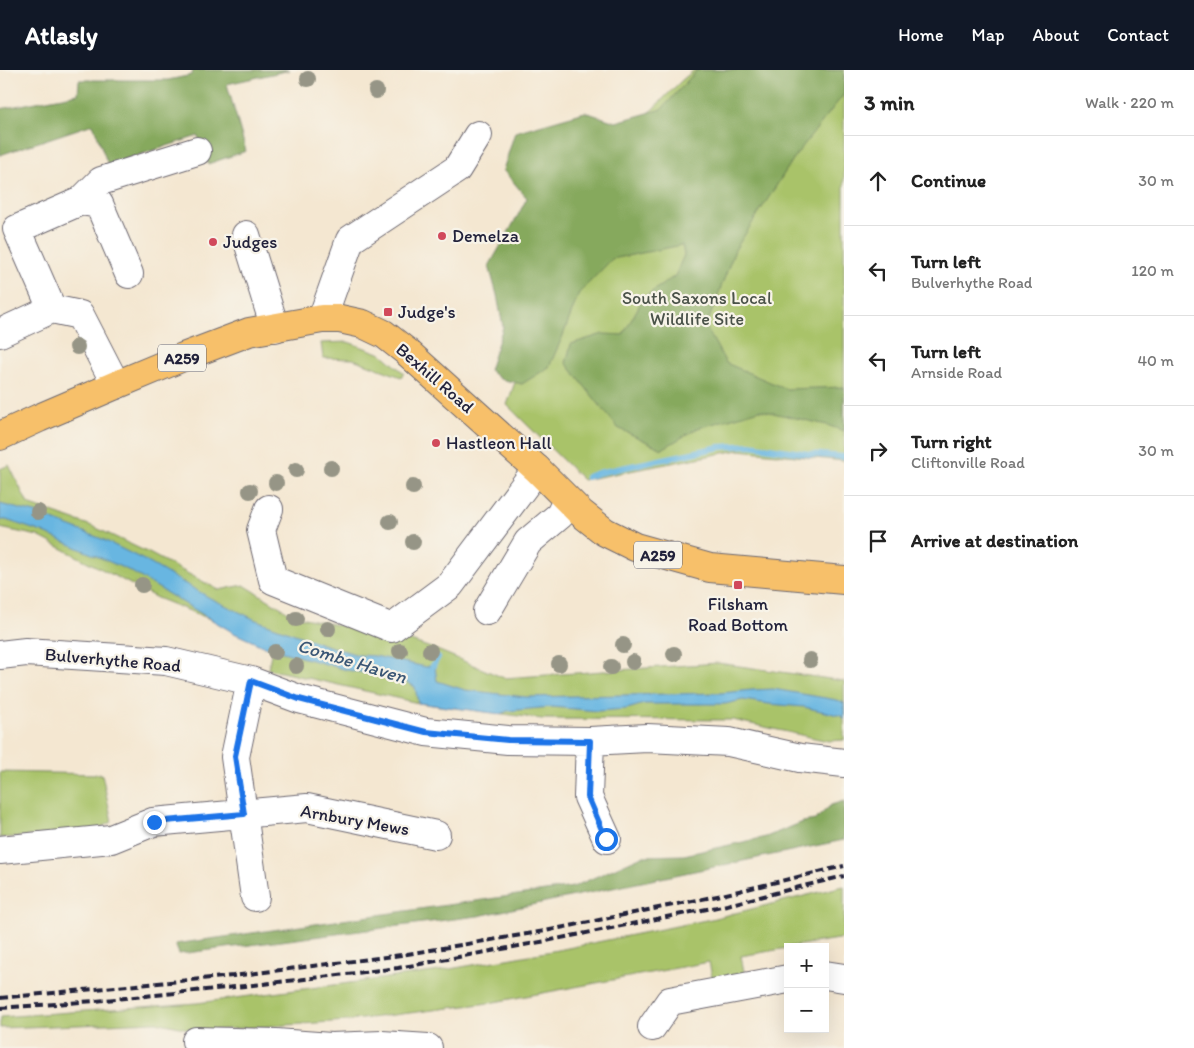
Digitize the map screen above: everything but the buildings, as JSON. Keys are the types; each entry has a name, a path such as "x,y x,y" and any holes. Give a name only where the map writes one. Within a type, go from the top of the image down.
{"highway":[{"name":"Bexhill Road","path":"0,436 116,385 249,332 322,319 340,319 363,324 384,334 537,469 580,513 605,532 635,548 710,568 844,580"}],"street":[{"path":"322,319 350,240 458,169 478,135"},
{"path":"52,309 17,229 81,201 101,181 197,151"},
{"path":"81,201 99,204 130,274"},
{"path":"246,235 275,328"},
{"path":"0,333 52,309 80,315 116,385"},
{"path":"269,509 261,530 273,580 392,628 450,585 537,469"},
{"path":"487,611 528,542 560,515 567,500"},
{"name":"Bulverhythe Road","path":"0,655 26,652 166,661 251,681 299,699 426,732 508,740 590,741 647,738 728,742 800,758 844,763"},
{"path":"251,681 235,756 254,897"},
{"path":"590,741 588,797 606,839"},
{"name":"Arnbury Mews","path":"0,850 111,839 154,822 307,808 436,835"},
{"path":"829,976 844,978"},
{"path":"652,1027 670,1001 784,980"},
{"path":"196,1042 331,1046 382,1045 428,1048"}],"green space":[{"path":"193,70 290,70 227,84 246,151 208,164 198,136 108,165 93,124 0,155 0,109 78,94 79,80 168,80 192,75"},
{"name":"South Saxons Local Wildlife Site","path":"694,70 844,70 844,461 739,450 583,480 507,405 587,174"},
{"path":"697,70 844,70 844,94 796,155 735,250 706,327 726,363 786,389 844,387 844,431 827,425 760,410 698,428 662,449 618,428 566,363 571,344 603,334 623,335 644,297 675,276 684,255 682,245 612,259 579,293 549,367 522,384 500,379 489,370 503,327 489,266 527,198 503,170 515,132 585,112 616,122 662,109"},
{"path":"348,342 382,354 404,373 401,377 353,359 323,358 321,343"},
{"path":"9,465 28,504 92,526 149,553 219,590 244,585 295,616 411,641 504,678 718,663 844,681 844,740 828,741 733,720 542,719 418,703 268,669 273,644 157,598 38,536 0,528 0,469"},
{"path":"0,772 102,774 112,822 90,832 0,838"},
{"path":"844,801 844,840 478,916 179,954 175,944 573,887 642,856 684,855 766,837 803,822 815,820 831,805"},
{"path":"844,886 844,938 813,943 784,943 784,949 741,956 746,982 714,987 709,962 489,1003 346,1021 198,1031 156,1022 0,1028 0,1017 197,1003 433,972 563,949 711,919"}],"water":[{"name":"Combe Haven","path":"0,504 35,513 102,539 144,560 210,598 256,620 358,655 375,656 426,667 433,665 437,681 465,690 526,697 721,693 773,689 837,700 844,703 844,719 842,716 804,707 743,700 725,704 644,704 627,709 598,711 551,707 508,711 500,714 418,703 415,687 402,679 347,670 265,647 234,633 130,571 42,532 6,520 0,520"}],"waterway":[{"path":"587,477 720,447 750,445 844,457"},
{"path":"430,671 438,657"}],"railway":[{"path":"0,998 233,976 401,955 545,931 722,895 844,866"},
{"path":"0,1008 95,1001 245,986 398,968 727,905 844,876"}],"place":[{"name":"Demelza","path":"442,236"},
{"name":"Judges","path":"213,242"},
{"name":"Judge's","path":"388,312"},
{"name":"Hastleon Hall","path":"436,443"},
{"name":"Filsham Road Bottom","path":"738,585"}],"route":[{"path":"154,822 244,814 235,756 251,681 299,699 426,732 508,740 590,741 588,797 606,839"}]}
